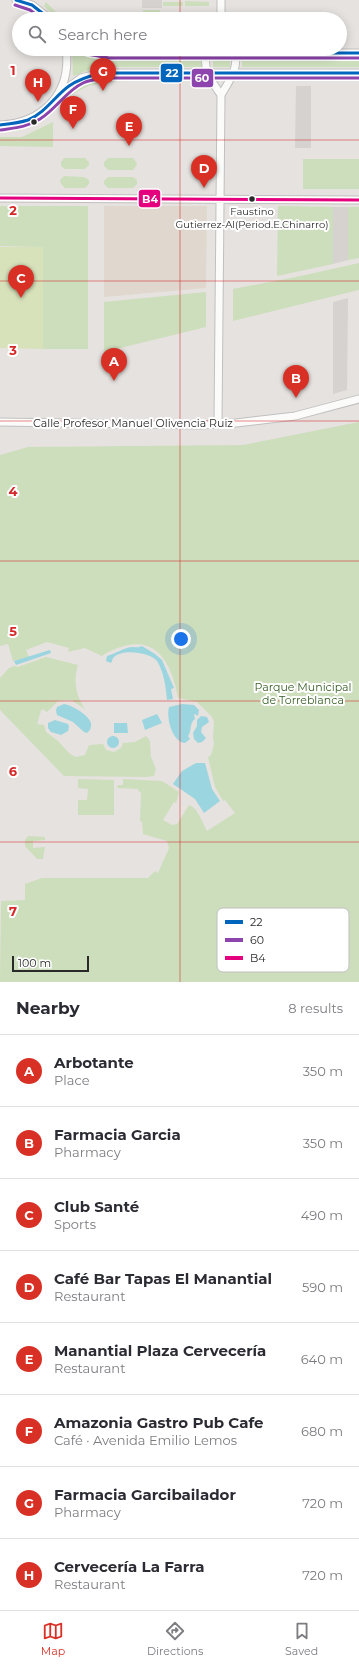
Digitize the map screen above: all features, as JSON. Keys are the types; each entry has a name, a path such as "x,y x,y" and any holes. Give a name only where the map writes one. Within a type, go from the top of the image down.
{"street":[{"path":"16,0 32,6 40,12"},
{"path":"221,0 221,12"},
{"path":"347,53 359,53"},
{"path":"57,96 65,78 67,56"},
{"path":"208,56 207,73 221,95"},
{"path":"218,424 221,95 235,73 234,56"},
{"path":"0,125 14,124 35,117 46,109 57,96 80,78 101,73 359,73"},
{"path":"0,198 359,200"},
{"name":"Calle Profesor Manuel Olivencia Ruiz","path":"0,422 218,424 295,416 359,399"}],"shaded area":[{"path":"142,0 162,0 162,8 142,8"},
{"path":"296,86 311,86 311,148 295,148"},
{"path":"104,206 207,206 206,288 104,297"},
{"path":"333,207 348,207 348,260 333,264"},
{"path":"348,298 347,390 333,394 333,302"}],"green space":[{"path":"185,1 209,2 209,6 185,6"},
{"path":"46,2 56,12 50,12 44,6"},
{"path":"163,2 183,2 183,6 163,6"},
{"path":"143,10 160,10 160,12 143,12"},
{"path":"72,56 99,56 107,58 205,58 205,67 105,67 95,68 73,76"},
{"path":"213,58 230,58 230,67 213,67"},
{"path":"242,58 359,58 359,67 242,67"},
{"path":"130,78 130,81 93,85 77,92 62,105 60,103 76,89 92,82"},
{"path":"53,122 53,147 0,146 0,137 22,137"},
{"path":"64,158 85,158 89,162 89,165 85,169 65,169 61,166 61,162"},
{"path":"108,158 133,158 137,165 133,170 108,170 104,166 104,162"},
{"path":"303,159 359,159 359,189 303,189"},
{"path":"64,176 84,177 89,180 89,184 85,188 65,188 61,184 60,180"},
{"path":"108,177 133,177 137,180 137,184 133,188 108,188 104,184 104,181"},
{"path":"0,206 88,206 88,349 43,349 43,247 0,246"},
{"path":"278,206 333,207 333,264 277,276"},
{"path":"348,207 359,207 359,258 348,260"},
{"path":"0,247 43,247 43,349 0,348"},
{"path":"359,263 359,290 233,321 233,289"},
{"path":"206,292 206,327 104,352 104,302"},
{"name":"Parque Municipal de Torreblanca","path":"359,422 359,982 0,982 1,901 25,900 25,884 42,878 148,878 155,871 159,874 158,873 169,848 167,841 143,834 142,822 140,821 141,792 138,791 138,789 117,788 118,785 123,785 123,779 162,781 179,792 176,803 174,802 163,820 172,825 177,824 189,805 195,809 207,831 235,813 225,800 223,801 215,787 208,757 211,755 214,744 214,722 212,717 197,702 178,698 173,676 163,657 156,650 147,646 136,644 118,648 102,656 85,648 68,652 69,648 47,642 26,650 29,657 13,661 8,644 0,646 0,455 28,447 243,445"},
{"path":"46,657 78,665 76,671 76,688 79,699 85,709 71,700 58,701 47,712 42,709 37,724 44,725 46,732 58,741 70,754 76,757 85,755 89,745 103,744 106,750 114,752 121,748 123,743 135,742 146,736 150,741 151,757 156,769 154,776 64,776 0,710 0,678 9,668 14,666 18,667"},
{"path":"78,779 114,780 114,815 78,815 78,800 87,800 88,789 78,788"},
{"path":"28,836 45,837 45,840 33,841 33,848 45,847 43,859 37,859 25,846 25,840"}],"water":[{"path":"142,646 162,660 174,688 171,689 173,699 167,700 163,675 159,665 154,658 149,655 128,652 117,655 113,658 111,663 106,661 107,656 132,647"},
{"path":"50,650 51,653 16,665 14,661"},
{"path":"64,704 78,710 88,718 91,722 91,726 87,733 73,722 57,715 57,707"},
{"path":"182,704 194,705 199,710 198,716 195,714 194,715 195,719 192,723 188,736 190,739 185,743 180,742 173,734 168,717 169,707"},
{"path":"157,714 162,723 145,730 142,720"},
{"path":"201,716 207,717 209,722 202,727 201,732 206,738 202,742 198,743 194,739 193,733 197,726 197,720"},
{"path":"55,720 68,724 68,731 61,735 51,732 48,728 48,723"},
{"path":"114,723 127,723 128,733 114,733"},
{"path":"111,736 115,736 119,742 115,748 111,748 107,744 107,740"},
{"path":"196,763 205,763 212,789 220,801 204,813 195,799 173,784 182,771"}],"transit line":[{"name":"22","path":"16,0 32,5 41,12"},
{"name":"60","path":"15,5 33,12"},
{"name":"22","path":"347,53 359,53"},
{"name":"60","path":"98,56 109,58 359,58"},
{"name":"22","path":"0,125 21,122 34,117 45,109 69,86 84,78 101,73 359,73"},
{"name":"60","path":"1,130 21,127 35,122 46,115 77,86 85,82 102,78 359,78"},
{"name":"B4","path":"0,198 359,200"}],"place":[{"name":"Farmacia Garcibailador","path":"103,91"},
{"name":"Cervecería La Farra","path":"38,102"},
{"name":"Amazonia Gastro Pub Cafe","path":"73,129"},
{"name":"Manantial Plaza Cervecería","path":"129,146"},
{"name":"Café Bar Tapas El Manantial","path":"204,188"},
{"name":"Faustino Gutierrez-Al(Period.E.Chinarro)","path":"252,199"},
{"name":"Club Santé","path":"21,298"},
{"name":"Arbotante","path":"114,381"},
{"name":"Farmacia Garcia","path":"296,398"}]}
